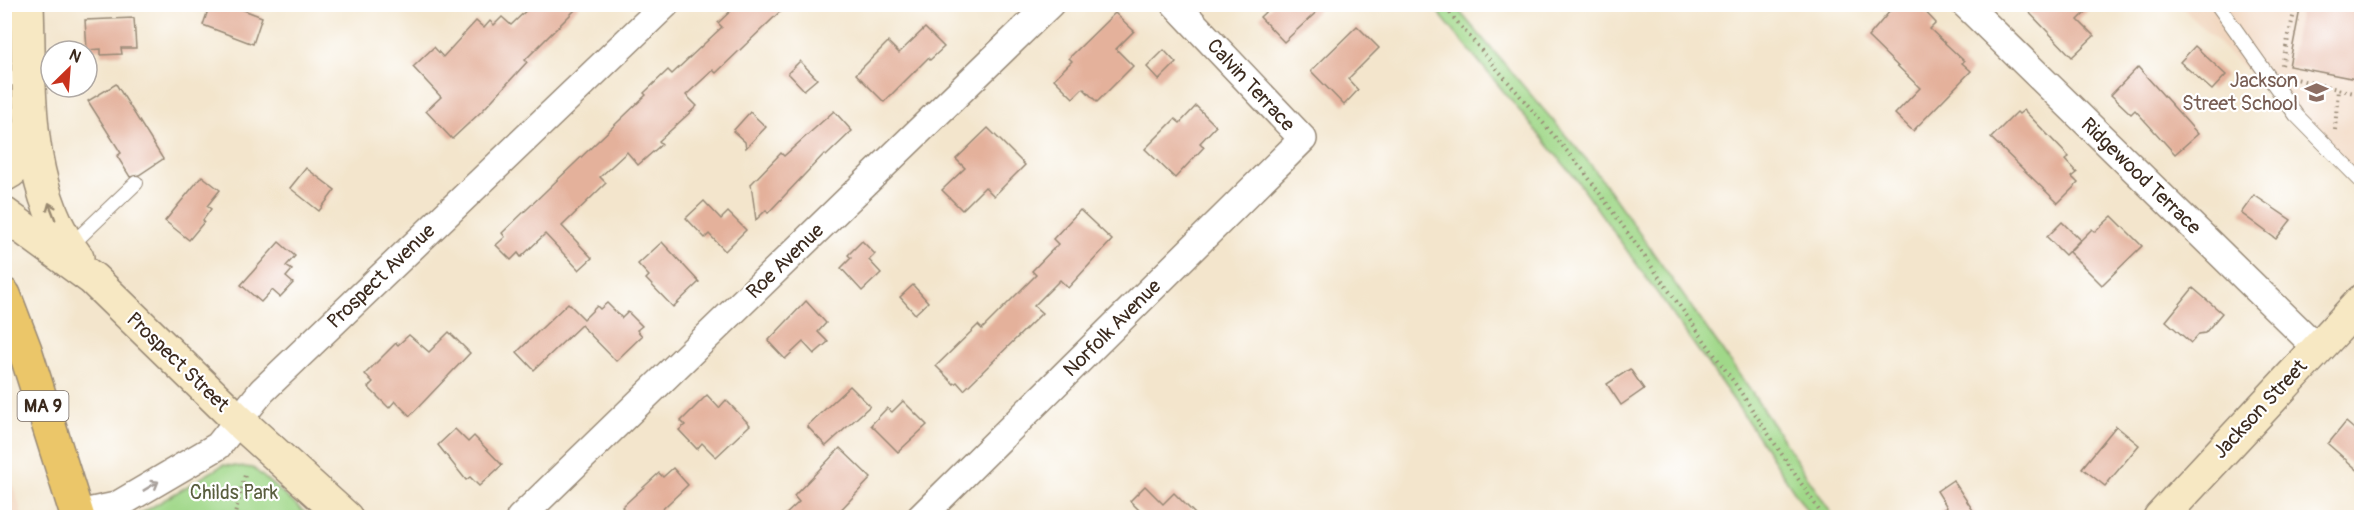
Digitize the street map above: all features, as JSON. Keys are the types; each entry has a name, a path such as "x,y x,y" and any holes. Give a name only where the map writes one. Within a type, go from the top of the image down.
{"highway":[{"name":"MA 9","path":"4,295 25,350 78,516"}],"main road":[{"path":"27,4 17,78 31,117 38,169 48,203 69,247 93,279"},
{"path":"4,175 16,169 23,160 31,117"},
{"name":"Prospect Street","path":"4,214 93,279 238,420 346,518"},
{"name":"Jackson Street","path":"2160,518 2361,301"}],"street":[{"name":"Prospect Avenue","path":"78,516 116,506 218,446 262,391 666,4"},
{"name":"Roe Avenue","path":"520,518 1050,4"},
{"name":"Calvin Terrace","path":"1175,4 1303,139"},
{"name":"Ridgewood Terrace","path":"1965,4 2317,348"},
{"name":"Norfolk Avenue","path":"920,518 1303,139"}],"lane":[{"path":"2217,4 2296,115 2361,182"},
{"path":"69,247 136,183"}],"path":[{"path":"1442,4 1583,170 1736,385 1824,518"},
{"path":"2296,4 2280,75 2361,95"},
{"path":"2334,152 2336,146 2334,121 2338,89"},
{"path":"234,518 245,474"}],"shaded area":[{"name":"Jackson Street School","path":"2179,5 2361,5 2361,180"},
{"path":"5,461 20,507 22,517 5,517"}],"green space":[{"path":"1432,5 1454,5 1592,166 1752,393 1834,517 1811,517 1737,405 1576,179"},
{"name":"Childs Park","path":"223,465 253,468 310,517 135,517"}],"building":[{"path":"210,4 228,4 262,17 253,44 203,25"},
{"path":"533,4 581,4 525,60 527,62 483,110 452,139 426,111 441,97 413,67 434,47 443,57 476,21 484,28 490,21 494,25 502,17 511,25"},
{"path":"738,4 788,4 716,73 713,70 686,95 697,106 659,141 662,144 638,165 627,152 600,177 606,183 562,226 592,258 579,270 545,234 521,257 518,253 511,260 496,245 505,237 502,233 646,95 644,93 668,70 672,74 722,27 718,23"},
{"path":"1274,4 1325,4 1284,42 1260,17"},
{"path":"1896,4 1918,4 1936,23 1930,29 1964,61 1962,63 1971,71 1913,131 1895,114 1920,88 1868,37"},
{"path":"2021,4 2094,4 2078,20 2094,36 2072,57"},
{"path":"2301,4 2361,4 2361,80 2289,66"},
{"path":"1115,13 1134,31 1116,49 1133,66 1097,102 1083,88 1073,98 1054,79 1072,61 1069,58"},
{"path":"134,18 136,48 121,48 122,54 101,55 99,39 86,39 85,20"},
{"path":"1357,26 1379,48 1348,79 1358,90 1344,105 1311,71"},
{"path":"925,28 944,47 930,60 928,58 884,102 856,74 888,42 899,53"},
{"path":"2195,46 2226,75 2212,90 2180,62"},
{"path":"1164,50 1176,63 1159,80 1147,67"},
{"path":"800,61 817,79 804,90 788,73"},
{"path":"2138,67 2198,134 2175,154 2135,110 2131,114 2111,95"},
{"path":"116,84 163,159 139,175 130,177 117,156 121,153 88,101 99,99 99,94"},
{"path":"1196,106 1216,126 1200,143 1204,147 1175,178 1145,149 1175,119 1180,123"},
{"path":"2024,110 2069,157 2065,160 2077,173 2072,177 2078,183 2058,203 1991,138 2017,112 2019,114"},
{"path":"834,111 852,131 826,156 824,154 768,213 766,210 756,220 751,184 781,153 784,156"},
{"path":"750,112 766,127 746,148 745,142 733,131"},
{"path":"988,128 1025,165 994,196 985,187 962,210 942,190 965,168 956,159"},
{"path":"306,168 335,190 319,211 290,188"},
{"path":"202,176 220,190 207,206 211,209 203,220 204,222 189,240 165,221"},
{"path":"2254,195 2291,220 2276,239 2241,213"},
{"path":"704,201 721,219 728,212 746,230 725,251 709,234 705,238 686,218"},
{"path":"1080,210 1112,240 1068,288 1060,280 1034,306 1042,313 964,390 957,382 954,384 936,366 978,325 982,329 1036,275 1032,271 1058,244 1053,239"},
{"path":"2112,216 2142,246 2102,285 2069,252 2092,229 2095,232"},
{"path":"2062,222 2080,240 2065,255 2047,237"},
{"path":"862,241 875,254 869,260 881,273 862,291 841,268 851,258 848,255"},
{"path":"279,242 295,256 286,266 292,270 286,277 293,283 280,297 272,290 261,302 241,285"},
{"path":"662,242 699,282 673,307 646,279 649,276 638,264"},
{"path":"913,285 928,302 915,314 900,297"},
{"path":"2193,288 2222,313 2205,333 2199,334 2191,343 2166,321"},
{"path":"806,301 826,323 818,332 828,342 814,354 803,342 785,359 768,341"},
{"path":"568,303 584,319 597,306 600,309 607,303 622,318 628,312 642,326 637,330 642,336 616,361 581,325 534,370 517,352"},
{"path":"449,332 470,353 410,416 395,401 389,408 368,387 373,382 365,374 396,343 398,345 409,335 429,352"},
{"path":"1630,369 1644,389 1621,405 1607,384"},
{"path":"850,386 870,406 826,446 807,426"},
{"path":"707,395 719,408 726,400 750,425 716,457 702,443 697,449 679,430 685,425 681,421"},
{"path":"903,401 927,425 898,452 871,425 887,408 892,412"},
{"path":"2346,422 2361,435 2361,473 2328,444"},
{"path":"2116,426 2139,445 2105,486 2082,468"},
{"path":"455,429 468,442 474,436 502,465 479,486 470,477 466,480 438,445"},
{"path":"840,448 871,478 833,518 782,518 799,502 794,496"},
{"path":"673,468 688,485 653,518 632,518 622,507 659,473 663,477"},
{"path":"1953,480 1978,518 1931,518 1947,507 1937,491"},
{"path":"1145,486 1163,504 1174,493 1199,518 1147,518 1130,501"}],"place":[{"name":"Jackson Street School","path":"2316,92"}]}
